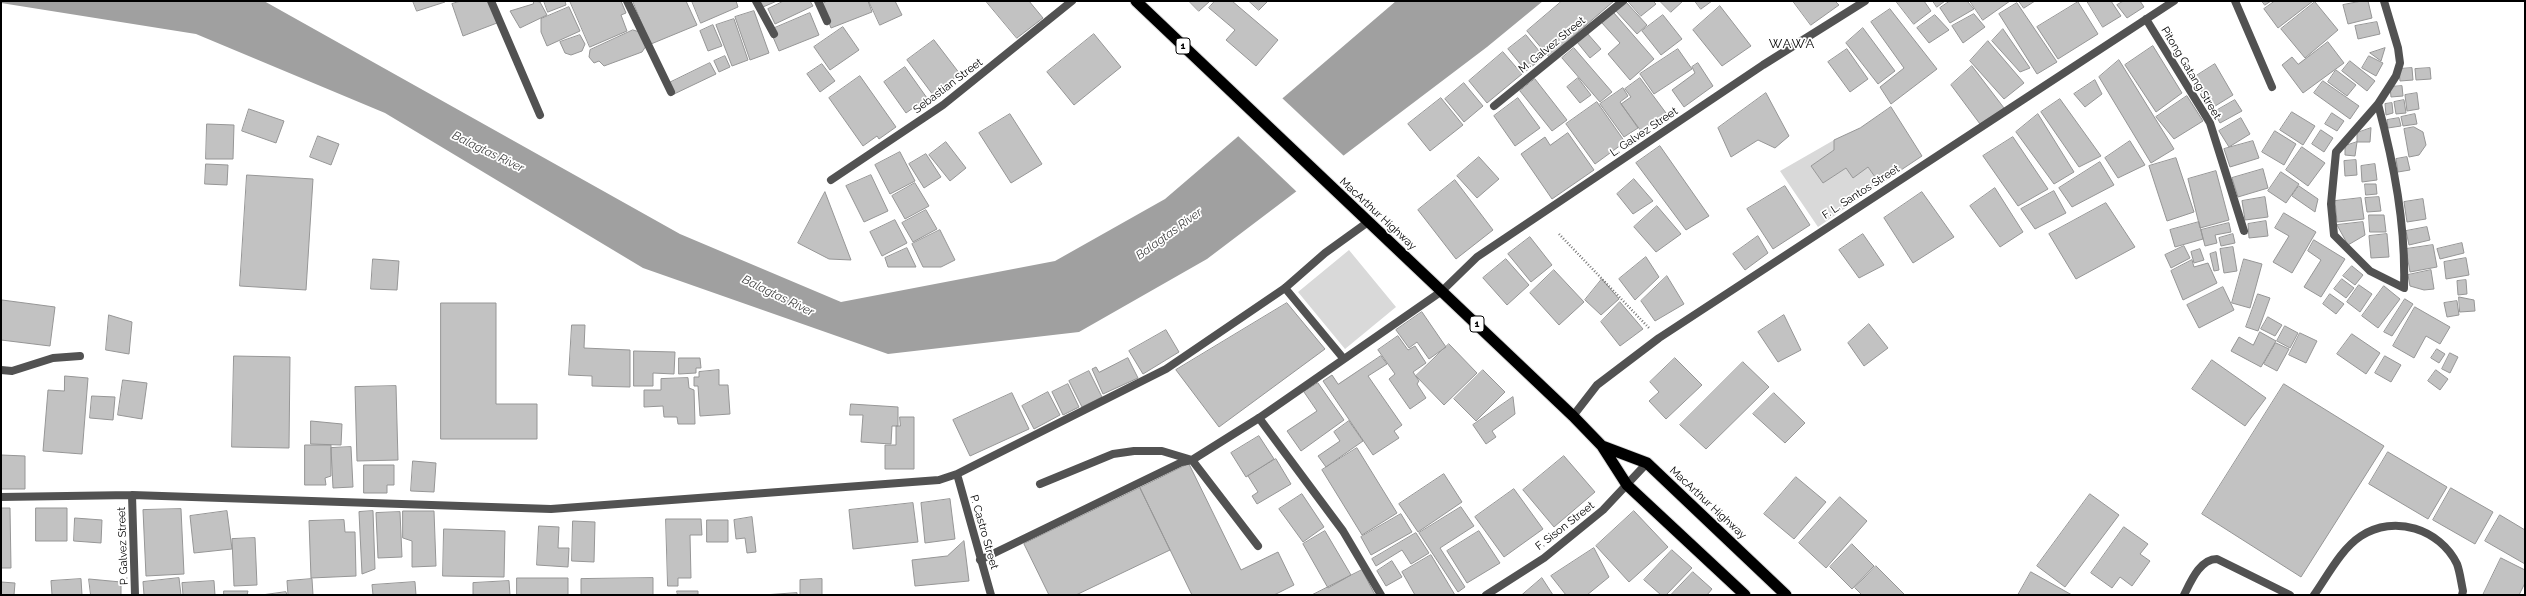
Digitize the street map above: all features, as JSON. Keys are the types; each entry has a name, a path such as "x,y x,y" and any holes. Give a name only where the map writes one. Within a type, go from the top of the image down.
{"highway":[{"name":"MacArthur Highway","path":"1136,1 1573,416 1602,446 1627,485 1746,595"},
{"name":"MacArthur Highway","path":"1602,446 1647,463 1786,595"}],"street":[{"path":"490,1 540,115"},
{"path":"627,1 671,92"},
{"path":"756,1 774,34"},
{"path":"818,1 827,20"},
{"name":"Sebastian Street","path":"832,180 943,105 1072,1"},
{"name":"M. Galvez Street","path":"1494,106 1623,1"},
{"name":"L. Galvez Street","path":"980,560 1182,462 1192,460 1259,418 1343,358 1442,291 1477,257 1764,65 1865,1"},
{"name":"F. L. Santos Street","path":"1573,416 1597,385 1659,338 2174,1"},
{"path":"2235,1 2272,87"},
{"path":"2378,104 2390,152 2397,190 2405,256 2404,288 2370,271 2334,235 2331,204 2336,152 2378,104 2396,76 2400,63 2398,48 2384,1"},
{"name":"Pitong Gatang Street","path":"2146,19 2210,123 2244,231"},
{"path":"1,497 132,495 551,509 905,484 939,480 957,474 1166,369 1285,288 1324,253 1368,222"},
{"path":"1285,288 1343,358"},
{"path":"1,370 12,371 52,358 80,356"},
{"path":"1259,418 1343,531 1381,595"},
{"path":"1040,484 1114,454 1134,451 1162,451 1192,460 1258,546"},
{"name":"F. Sison Street","path":"1486,595 1544,558 1603,510 1647,463"},
{"name":"P. Castro Street","path":"957,474 991,595"},
{"name":"P. Galvez Street","path":"132,495 135,595"},
{"path":"2314,595 2340,556 2360,536 2387,525 2416,527 2438,540 2457,564 2463,591 2462,595"},
{"path":"2184,595 2202,565 2210,559 2218,559 2290,595"}],"path":[{"path":"1559,234 1659,338"}],"shaded area":[{"path":"1834,140 1834,150 1811,166 1823,183 1846,168 1853,177 1868,167 1880,184 1818,227 1780,171"},
{"path":"1349,250 1396,307 1345,349 1298,292"}],"water":[{"name":"Balagtas River","path":"1,1 264,1 680,234 841,302 1055,261 1165,199 1396,1 1543,1 1487,47 1207,259 1079,332 888,354 643,268 385,113 196,34 1,3"}],"pier":[{"path":"1281,97 1345,157 1298,193 1237,135"}],"building":[{"path":"413,1 444,1 445,2 417,11"},
{"path":"461,1 489,1 497,23 463,36 452,4"},
{"path":"534,1 540,2 547,15 520,28 510,11 533,4"},
{"path":"544,1 565,1 566,5 548,12"},
{"path":"570,1 621,1 626,13 621,15 627,31 590,47"},
{"path":"633,1 686,1 697,25 651,44"},
{"path":"692,1 736,1 738,7 701,23"},
{"path":"760,1 777,1 763,7"},
{"path":"784,1 810,1 813,6 775,24 768,9"},
{"path":"828,1 868,1 872,12 831,28 822,4"},
{"path":"869,1 895,1 902,15 880,25"},
{"path":"986,1 1029,1 1043,18 1017,38"},
{"path":"1189,1 1210,1 1199,11"},
{"path":"1215,1 1232,1 1278,40 1256,66 1226,40 1235,30 1209,8"},
{"path":"1249,1 1268,1 1259,10"},
{"path":"1562,1 1614,1 1549,57 1527,31"},
{"path":"1628,1 1653,1 1656,4 1641,16"},
{"path":"1660,1 1683,1 1671,12"},
{"path":"1695,1 1712,1 1701,9"},
{"path":"1793,1 1835,1 1839,5 1811,25"},
{"path":"1896,1 1924,1 1931,11 1914,24"},
{"path":"1933,1 1945,1 1937,7"},
{"path":"1950,1 1967,1 1974,9 1950,23 1940,8"},
{"path":"1970,1 2010,1 1983,20"},
{"path":"2019,1 2035,1 2024,8"},
{"path":"2087,1 2111,1 2121,16 2103,27"},
{"path":"2124,1 2140,1 2144,7 2127,18 2117,5"},
{"path":"2262,1 2271,1 2265,5"},
{"path":"2275,1 2313,1 2278,28 2264,9"},
{"path":"2368,1 2372,18 2348,24 2343,5"},
{"path":"1626,2 1647,25 1637,34 1616,11"},
{"path":"2078,2 2098,34 2058,59 2037,27"},
{"path":"2315,2 2338,30 2305,58 2281,29"},
{"path":"2017,3 2057,62 2037,74 1999,14"},
{"path":"1720,6 1751,46 1722,66 1693,30"},
{"path":"569,7 580,31 547,46 541,32 541,19"},
{"path":"1890,9 1937,69 1891,104 1880,87 1904,68 1871,22"},
{"path":"754,11 769,53 750,60 735,17"},
{"path":"810,13 819,35 779,51 770,30"},
{"path":"1614,13 1654,59 1630,80 1608,54 1620,43 1602,23"},
{"path":"1974,14 1985,27 1963,43 1952,26"},
{"path":"1663,15 1682,39 1661,55 1642,31"},
{"path":"1935,15 1949,30 1929,43 1917,28"},
{"path":"734,19 748,60 732,66 716,25"},
{"path":"2377,22 2380,34 2358,39 2355,26"},
{"path":"713,25 722,46 708,51 700,31"},
{"path":"843,27 859,50 830,70 814,47"},
{"path":"1863,28 1895,71 1878,84 1846,43"},
{"path":"2003,29 2030,68 2020,72 1992,41"},
{"path":"633,30 640,32 646,46 642,52 604,66 599,61 594,63 589,57 590,50"},
{"path":"1587,33 1601,49 1590,58 1577,42"},
{"path":"1094,34 1121,67 1074,105 1047,72"},
{"path":"580,35 585,44 582,51 571,55 565,53 560,42"},
{"path":"1526,35 1544,57 1526,71 1508,49"},
{"path":"934,40 960,74 947,83 951,88 936,99 907,60"},
{"path":"1988,41 2024,83 2004,99 1970,61"},
{"path":"2328,42 2344,63 2303,93 2282,65 2292,57 2298,64"},
{"path":"2153,46 2182,93 2156,112 2125,65"},
{"path":"1574,48 1612,92 1600,102 1562,58"},
{"path":"2385,48 2381,61 2370,53"},
{"path":"1678,49 1692,69 1654,94 1640,74"},
{"path":"1847,49 1868,79 1850,92 1828,62"},
{"path":"1503,52 1522,74 1487,103 1469,81"},
{"path":"725,56 730,67 719,72 714,61"},
{"path":"2369,56 2383,63 2376,76 2362,68"},
{"path":"2119,60 2174,149 2151,163 2099,77"},
{"path":"2350,61 2375,81 2367,91 2342,71"},
{"path":"710,63 716,74 672,95 667,84"},
{"path":"1698,63 1713,86 1684,107 1672,90 1695,73 1692,67"},
{"path":"822,64 835,81 820,92 807,74"},
{"path":"2215,64 2233,95 2212,108 2193,78"},
{"path":"1972,66 2004,108 1980,124 1951,85"},
{"path":"905,67 927,98 906,113 884,82"},
{"path":"2412,68 2413,80 2400,81 2399,69"},
{"path":"2430,68 2431,79 2416,80 2415,69"},
{"path":"2336,70 2356,85 2347,96 2328,82"},
{"path":"860,76 896,127 879,139 877,136 863,146 829,98"},
{"path":"1578,78 1591,95 1580,103 1567,87"},
{"path":"1640,78 1666,113 1641,131 1621,104 1631,97 1625,89"},
{"path":"1535,79 1567,120 1552,131 1520,91"},
{"path":"2095,80 2102,94 2085,107 2074,94"},
{"path":"2323,81 2359,106 2350,119 2314,93"},
{"path":"1464,83 1483,106 1464,122 1445,99"},
{"path":"2402,86 2403,96 2391,97 2390,87"},
{"path":"1623,88 1628,96 1620,102 1638,128 1624,137 1600,104"},
{"path":"1766,93 1789,136 1775,148 1758,140 1731,157 1718,128"},
{"path":"2417,93 2419,109 2407,111 2405,95"},
{"path":"2187,96 2203,121 2174,139 2156,117"},
{"path":"1441,98 1463,125 1430,151 1408,124"},
{"path":"1518,98 1540,128 1515,146 1494,116"},
{"path":"2060,99 2101,156 2079,167 2041,112"},
{"path":"2235,100 2242,111 2220,123 2214,112"},
{"path":"2404,100 2406,113 2396,114 2394,102"},
{"path":"1597,102 1625,142 1595,164 1566,124"},
{"path":"2392,103 2393,113 2386,115 2385,104"},
{"path":"1891,107 1922,156 1880,184 1868,167 1853,178 1846,168 1823,183 1811,166 1834,150 1834,140 1860,128"},
{"path":"249,109 284,121 276,143 242,131"},
{"path":"2292,112 2315,126 2303,145 2280,130"},
{"path":"2332,113 2344,121 2337,131 2325,124"},
{"path":"1010,114 1042,164 1011,183 979,133"},
{"path":"2038,114 2074,172 2054,184 2016,132"},
{"path":"2415,114 2417,124 2403,126 2401,117"},
{"path":"2241,118 2250,134 2229,147 2219,131"},
{"path":"2399,118 2401,126 2388,128 2387,120"},
{"path":"207,124 234,125 233,159 206,159"},
{"path":"2414,127 2423,132 2426,145 2419,155 2409,157 2404,129"},
{"path":"2371,128 2370,142 2357,142 2357,133"},
{"path":"2321,130 2333,138 2324,152 2312,144"},
{"path":"2275,131 2296,144 2284,165 2262,152"},
{"path":"1568,133 1594,170 1552,199 1521,154 1545,137 1550,145"},
{"path":"318,136 339,144 331,165 310,157"},
{"path":"2013,137 2048,189 2018,206 1983,156"},
{"path":"2130,141 2145,165 2118,178 2105,158"},
{"path":"2253,141 2259,158 2230,167 2224,149"},
{"path":"946,142 966,168 950,181 929,155"},
{"path":"2357,142 2355,156 2345,155 2345,146"},
{"path":"1660,146 1709,216 1686,230 1636,163"},
{"path":"2302,147 2325,163 2308,186 2286,170"},
{"path":"900,152 915,181 890,194 875,165"},
{"path":"926,154 941,177 924,188 909,164"},
{"path":"1479,157 1499,179 1477,198 1457,176"},
{"path":"2407,157 2410,170 2398,172 2396,159"},
{"path":"2176,158 2194,212 2167,221 2149,166"},
{"path":"2356,160 2357,175 2345,176 2344,161"},
{"path":"2100,162 2114,185 2072,207 2059,188"},
{"path":"206,164 228,165 227,185 205,184"},
{"path":"2375,164 2377,180 2362,182 2361,166"},
{"path":"2263,169 2268,188 2238,197 2232,178"},
{"path":"2216,171 2229,220 2200,228 2188,179"},
{"path":"2281,172 2299,184 2286,203 2268,191"},
{"path":"247,175 313,179 306,290 240,286"},
{"path":"871,175 888,211 864,222 846,186"},
{"path":"1634,179 1653,201 1633,214 1617,194"},
{"path":"1455,180 1493,230 1456,259 1418,210"},
{"path":"915,183 929,206 905,219 892,196"},
{"path":"2365,184 2376,184 2377,194 2366,195"},
{"path":"1785,186 1810,225 1773,249 1747,209"},
{"path":"2299,186 2318,199 2315,212 2292,196"},
{"path":"1995,188 2023,232 2000,247 1970,206"},
{"path":"2054,191 2066,213 2035,229 2021,209"},
{"path":"825,192 851,260 829,259 798,243"},
{"path":"1922,192 1954,237 1913,263 1884,218"},
{"path":"2265,197 2268,217 2245,220 2242,201"},
{"path":"2379,197 2381,211 2367,212 2365,198"},
{"path":"2361,198 2364,219 2337,222 2335,201"},
{"path":"2423,199 2426,219 2407,222 2404,202"},
{"path":"2106,203 2135,247 2076,279 2049,234"},
{"path":"1657,206 1681,234 1656,252 1634,227"},
{"path":"926,210 937,229 913,242 902,223"},
{"path":"2284,213 2316,232 2292,273 2273,262 2289,236 2275,228"},
{"path":"2369,215 2384,215 2386,232 2370,232"},
{"path":"895,220 907,243 882,256 870,232"},
{"path":"2266,221 2268,236 2249,238 2248,224"},
{"path":"2199,222 2203,239 2175,247 2170,230"},
{"path":"2363,222 2365,235 2348,245 2337,225"},
{"path":"2229,223 2231,232 2215,235 2217,243 2205,246 2201,230"},
{"path":"2427,227 2430,240 2409,245 2406,231"},
{"path":"940,230 955,260 941,267 923,267 912,244"},
{"path":"1863,234 1884,265 1859,278 1839,250"},
{"path":"2233,234 2235,243 2221,246 2219,238"},
{"path":"2387,234 2389,257 2371,258 2369,236"},
{"path":"1758,236 1768,253 1745,270 1733,254"},
{"path":"1530,237 1552,265 1531,282 1508,254"},
{"path":"2314,240 2345,259 2321,297 2304,287 2321,260 2308,251"},
{"path":"2462,243 2464,253 2440,259 2437,249"},
{"path":"2433,245 2437,267 2410,272 2406,249"},
{"path":"2184,246 2190,258 2171,268 2165,255"},
{"path":"2233,247 2237,271 2224,273 2220,249"},
{"path":"907,248 916,267 888,267 885,258"},
{"path":"2200,249 2204,260 2194,263 2191,252"},
{"path":"2216,252 2219,270 2214,271 2210,254"},
{"path":"1646,257 1659,277 1635,300 1619,279"},
{"path":"2466,258 2469,275 2446,279 2444,262"},
{"path":"373,259 399,261 397,290 371,289"},
{"path":"1506,259 1529,285 1507,305 1483,278"},
{"path":"2244,259 2262,264 2250,308 2232,303"},
{"path":"2192,260 2194,267 2208,263 2217,283 2183,300 2171,271"},
{"path":"2352,266 2363,275 2355,285 2343,276"},
{"path":"1554,270 1584,302 1559,325 1530,293"},
{"path":"2431,270 2434,289 2424,290 2410,286 2408,275"},
{"path":"1667,276 1684,304 1655,321 1641,301"},
{"path":"1602,279 1619,299 1601,315 1585,300"},
{"path":"2342,279 2354,288 2346,298 2334,289"},
{"path":"2466,280 2467,294 2458,295 2457,281"},
{"path":"2359,285 2372,294 2360,312 2347,302"},
{"path":"2384,286 2400,299 2378,328 2362,316"},
{"path":"2223,287 2234,310 2199,328 2187,305"},
{"path":"2258,294 2270,298 2258,331 2246,327"},
{"path":"2330,294 2344,304 2336,314 2323,304"},
{"path":"2459,297 2474,300 2475,311 2460,312"},
{"path":"2405,299 2413,304 2392,336 2384,332"},
{"path":"2,300 55,307 50,346 1,340"},
{"path":"2457,301 2459,315 2447,317 2444,303"},
{"path":"1620,302 1643,329 1620,346 1601,322"},
{"path":"441,303 496,303 496,404 537,404 537,439 441,439"},
{"path":"1287,303 1325,349 1219,427 1176,370"},
{"path":"2415,307 2450,327 2440,344 2426,336 2414,358 2393,346"},
{"path":"1422,312 1446,347 1429,359 1417,342 1409,348 1396,330"},
{"path":"109,315 132,322 129,354 106,350"},
{"path":"1784,315 1801,350 1778,362 1758,332"},
{"path":"2268,317 2282,325 2275,336 2261,329"},
{"path":"1869,324 1888,348 1864,366 1848,343"},
{"path":"572,325 585,325 584,348 630,350 630,387 592,386 592,376 569,375"},
{"path":"2285,326 2298,333 2290,348 2277,341"},
{"path":"1166,330 1179,352 1143,374 1129,351"},
{"path":"2260,332 2276,341 2261,367 2231,351 2239,337 2253,345"},
{"path":"2300,333 2317,341 2306,363 2289,355"},
{"path":"2352,334 2380,353 2366,374 2337,354"},
{"path":"1398,336 1408,350 1415,346 1426,363 1413,372 1419,381 1417,384 1426,398 1410,409 1389,379 1395,374 1378,350"},
{"path":"2276,343 2289,349 2277,371 2264,364"},
{"path":"1449,344 1477,373 1444,405 1416,376"},
{"path":"2437,349 2445,354 2439,363 2431,358"},
{"path":"634,351 675,352 674,374 653,373 653,386 634,386"},
{"path":"2450,353 2458,357 2450,373 2442,369"},
{"path":"234,356 290,357 289,448 232,447"},
{"path":"1381,356 1387,364 1368,376 1402,425 1394,431 1399,438 1373,455 1323,381 1332,375 1338,384"},
{"path":"2385,356 2401,365 2391,382 2375,373"},
{"path":"679,358 700,358 701,368 696,368 696,373 679,374"},
{"path":"1128,358 1138,378 1103,394 1092,369 1096,367 1099,372"},
{"path":"1675,358 1702,385 1666,419 1649,401 1659,392 1650,382"},
{"path":"2212,360 2266,398 2245,426 2192,389"},
{"path":"1743,362 1769,387 1706,449 1680,425"},
{"path":"719,370 719,385 728,385 730,414 700,416 698,386 694,386 694,377 699,377 699,372"},
{"path":"1483,370 1505,392 1476,421 1454,399"},
{"path":"2436,370 2448,379 2440,390 2428,381"},
{"path":"1089,371 1102,397 1082,407 1069,381"},
{"path":"65,376 88,378 82,454 43,451 48,390 64,391"},
{"path":"688,378 689,388 694,390 695,424 678,424 677,417 664,417 663,406 644,407 644,390 661,390 661,379"},
{"path":"123,380 147,383 142,419 118,415"},
{"path":"1318,383 1344,420 1301,451 1287,431 1317,411 1304,392"},
{"path":"1068,384 1079,407 1063,415 1052,392"},
{"path":"2284,384 2384,446 2301,577 2202,514"},
{"path":"396,386 398,460 357,461 355,387"},
{"path":"1048,392 1060,415 1034,429 1022,406"},
{"path":"1012,393 1029,429 970,456 953,420"},
{"path":"1774,393 1805,423 1785,443 1753,414"},
{"path":"92,396 115,397 113,420 90,418"},
{"path":"1513,397 1515,414 1492,431 1496,437 1486,444 1473,425"},
{"path":"851,404 898,407 898,426 892,426 891,444 861,442 863,415 850,415"},
{"path":"900,417 914,417 914,469 885,469 885,445 896,445 896,426 900,426"},
{"path":"311,421 342,424 341,445 311,444"},
{"path":"1349,421 1363,441 1326,467 1318,456 1340,441 1334,432"},
{"path":"1259,436 1274,459 1246,477 1231,453"},
{"path":"305,445 331,445 331,476 325,478 326,485 305,485"},
{"path":"351,447 353,487 333,488 331,448"},
{"path":"1357,448 1397,513 1362,535 1322,470"},
{"path":"2388,452 2447,487 2428,519 2369,484"},
{"path":"1,455 25,456 25,489 1,489"},
{"path":"1564,456 1595,492 1554,527 1523,490"},
{"path":"1276,459 1291,484 1257,504 1252,496 1258,492 1248,476"},
{"path":"413,461 436,463 434,492 411,491"},
{"path":"1189,464 1241,570 1278,552 1294,585 1274,595 1192,595 1140,488"},
{"path":"364,465 394,465 394,485 387,485 387,493 364,493"},
{"path":"1444,474 1462,502 1418,532 1399,504"},
{"path":"1796,477 1826,502 1794,539 1764,514"},
{"path":"1140,488 1170,550 1076,595 1049,595 1024,544"},
{"path":"2451,488 2493,512 2475,544 2433,520"},
{"path":"1514,489 1543,529 1504,557 1475,517"},
{"path":"1302,494 1324,527 1303,542 1279,509"},
{"path":"2090,494 2119,515 2065,587 2037,566"},
{"path":"1840,497 1867,521 1826,568 1799,543"},
{"path":"950,499 955,539 925,543 921,503"},
{"path":"913,503 918,542 853,549 849,510"},
{"path":"1461,507 1474,526 1440,548 1465,587 1458,592 1419,533"},
{"path":"1,508 10,508 11,568 1,568"},
{"path":"36,508 67,508 67,541 36,541"},
{"path":"181,509 184,574 146,576 143,510"},
{"path":"227,511 232,549 194,553 190,516"},
{"path":"373,511 375,569 362,574 359,512"},
{"path":"403,511 434,511 436,566 412,567 412,541 403,538"},
{"path":"1634,511 1668,547 1629,582 1596,546"},
{"path":"400,512 402,557 378,558 376,513"},
{"path":"1401,514 1412,532 1371,555 1361,537"},
{"path":"2500,515 2525,530 2525,564 2485,541"},
{"path":"752,517 756,552 747,553 745,538 736,539 734,520"},
{"path":"75,518 102,520 101,543 74,541"},
{"path":"666,519 701,519 702,535 690,535 691,578 678,578 678,586 668,586"},
{"path":"344,520 345,532 355,532 356,576 311,578 309,521"},
{"path":"707,520 728,520 728,542 707,542"},
{"path":"573,521 595,522 594,562 572,561"},
{"path":"539,526 559,527 558,548 569,548 568,567 537,565"},
{"path":"2124,527 2148,544 2140,554 2150,561 2132,586 2120,577 2112,588 2091,573"},
{"path":"444,529 505,531 504,577 443,576"},
{"path":"1325,531 1351,575 1328,588 1303,544"},
{"path":"1479,531 1500,563 1467,583 1447,551"},
{"path":"1416,533 1429,553 1411,564 1402,550 1376,566 1372,559"},
{"path":"255,538 257,585 234,586 232,539"},
{"path":"964,541 969,581 915,586 912,560 947,556"},
{"path":"1852,544 1874,566 1852,589 1830,567"},
{"path":"1594,548 1609,577 1587,595 1566,595 1551,576"},
{"path":"1672,550 1692,568 1666,595 1661,595 1644,580"},
{"path":"1431,555 1455,595 1415,595 1402,572"},
{"path":"2501,558 2525,570 2525,583 2519,595 2483,595"},
{"path":"1392,561 1402,577 1386,586 1377,571"},
{"path":"1876,566 1904,594 1903,595 1862,595 1855,588"},
{"path":"1362,570 1375,595 1312,595"},
{"path":"1693,572 1712,589 1707,595 1671,595"},
{"path":"2031,572 2072,595 2018,595"},
{"path":"179,578 181,595 144,595 143,582"},
{"path":"517,578 568,578 568,595 517,595"},
{"path":"653,578 653,595 581,595 581,579"},
{"path":"1542,578 1553,595 1522,595"},
{"path":"81,579 82,595 52,595 51,581"},
{"path":"89,579 121,582 121,595 91,595"},
{"path":"312,579 313,595 288,595 287,581"},
{"path":"822,579 822,595 800,595 800,580"},
{"path":"214,581 215,595 183,595 182,583"},
{"path":"509,581 510,595 473,595 473,583"},
{"path":"1,582 15,583 14,595 1,595"},
{"path":"415,582 416,595 373,595 372,585"},
{"path":"224,591 248,591 247,595 224,595"},
{"path":"677,591 698,591 698,595 678,595"},
{"path":"286,592 287,595 262,595"},
{"path":"797,593 797,595 764,595"}],"district":[{"name":"WAWA","path":"1792,44"}]}
